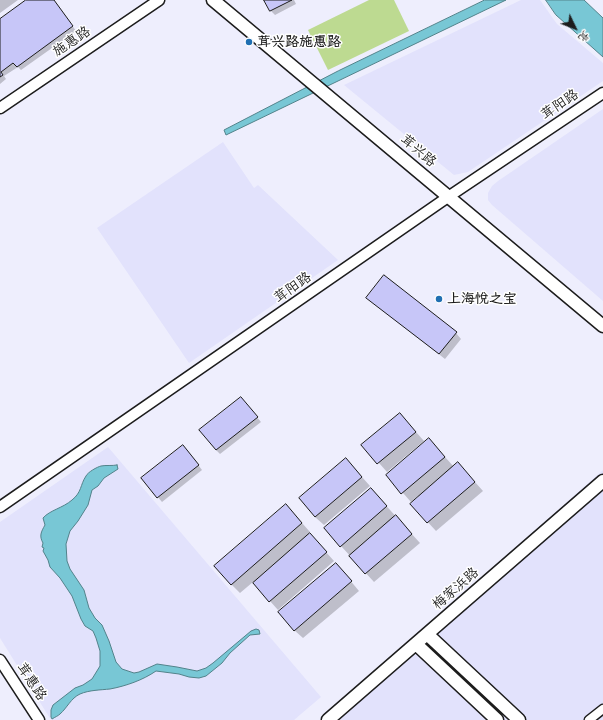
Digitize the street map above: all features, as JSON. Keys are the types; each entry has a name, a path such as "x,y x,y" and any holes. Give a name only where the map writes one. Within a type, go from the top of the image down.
{"main road":[{"name":"茸兴路","path":"213,0 603,326"},
{"name":"梅家浜路","path":"328,720 603,481"},
{"path":"427,634 519,720"},
{"path":"416,644 497,720"}],"street":[{"name":"施惠路","path":"0,108 159,0"},
{"name":"茸阳路","path":"0,508 448,197 603,93"},
{"name":"茸惠路","path":"0,660 39,720"},
{"path":"589,720 603,709"}],"shaded area":[{"path":"521,0 540,0 557,24 603,63 603,81 468,172 454,175 344,85"},
{"path":"603,109 603,301 492,205 488,200 488,193 492,186 498,181"},
{"path":"223,142 254,188 258,185 338,260 189,363 97,228"},
{"path":"108,447 321,697 294,720 51,720 0,638 0,522"},
{"path":"603,470 603,720 322,720"}],"green space":[{"path":"369,0 394,0 409,31 328,70 308,30"}],"water":[{"path":"485,0 506,0 226,135 224,130 338,71"},
{"path":"546,0 584,0 603,18 603,57 556,15"},
{"path":"117,465 118,469 104,478 98,486 92,490 88,505 70,531 66,544 67,561 70,569 84,590 89,608 95,618 102,625 116,662 122,669 134,673 157,664 197,671 206,668 213,663 251,631 256,629 259,630 260,634 250,635 230,653 222,663 206,676 199,678 189,677 156,671 140,680 128,684 110,689 80,694 74,698 60,714 52,719 51,710 53,705 75,688 92,679 100,666 100,651 93,631 85,626 72,596 60,578 50,567 43,551 44,548 42,547 43,543 41,536 45,525 43,518 75,497 87,474 91,471 101,466"}],"building":[{"path":"26,0 54,0 73,26 17,67 13,63 1,72 3,75 0,77 0,19"},
{"path":"264,0 292,0 270,11"},
{"path":"384,275 457,332 439,354 366,298"},
{"path":"241,397 258,417 216,450 199,430"},
{"path":"400,413 416,432 377,464 361,445"},
{"path":"429,438 445,457 401,494 386,475"},
{"path":"183,445 199,465 157,498 141,478"},
{"path":"346,458 362,477 315,517 299,498"},
{"path":"458,462 475,482 427,523 410,504"},
{"path":"371,488 387,506 340,547 324,528"},
{"path":"286,504 302,523 231,585 214,566"},
{"path":"396,515 412,534 365,574 349,556"},
{"path":"310,533 327,552 269,602 253,583"},
{"path":"336,563 352,581 294,631 278,612"}],"place":[{"name":"茸兴路施惠路","path":"249,42"},
{"name":"上海悦之宝","path":"439,299"}]}
